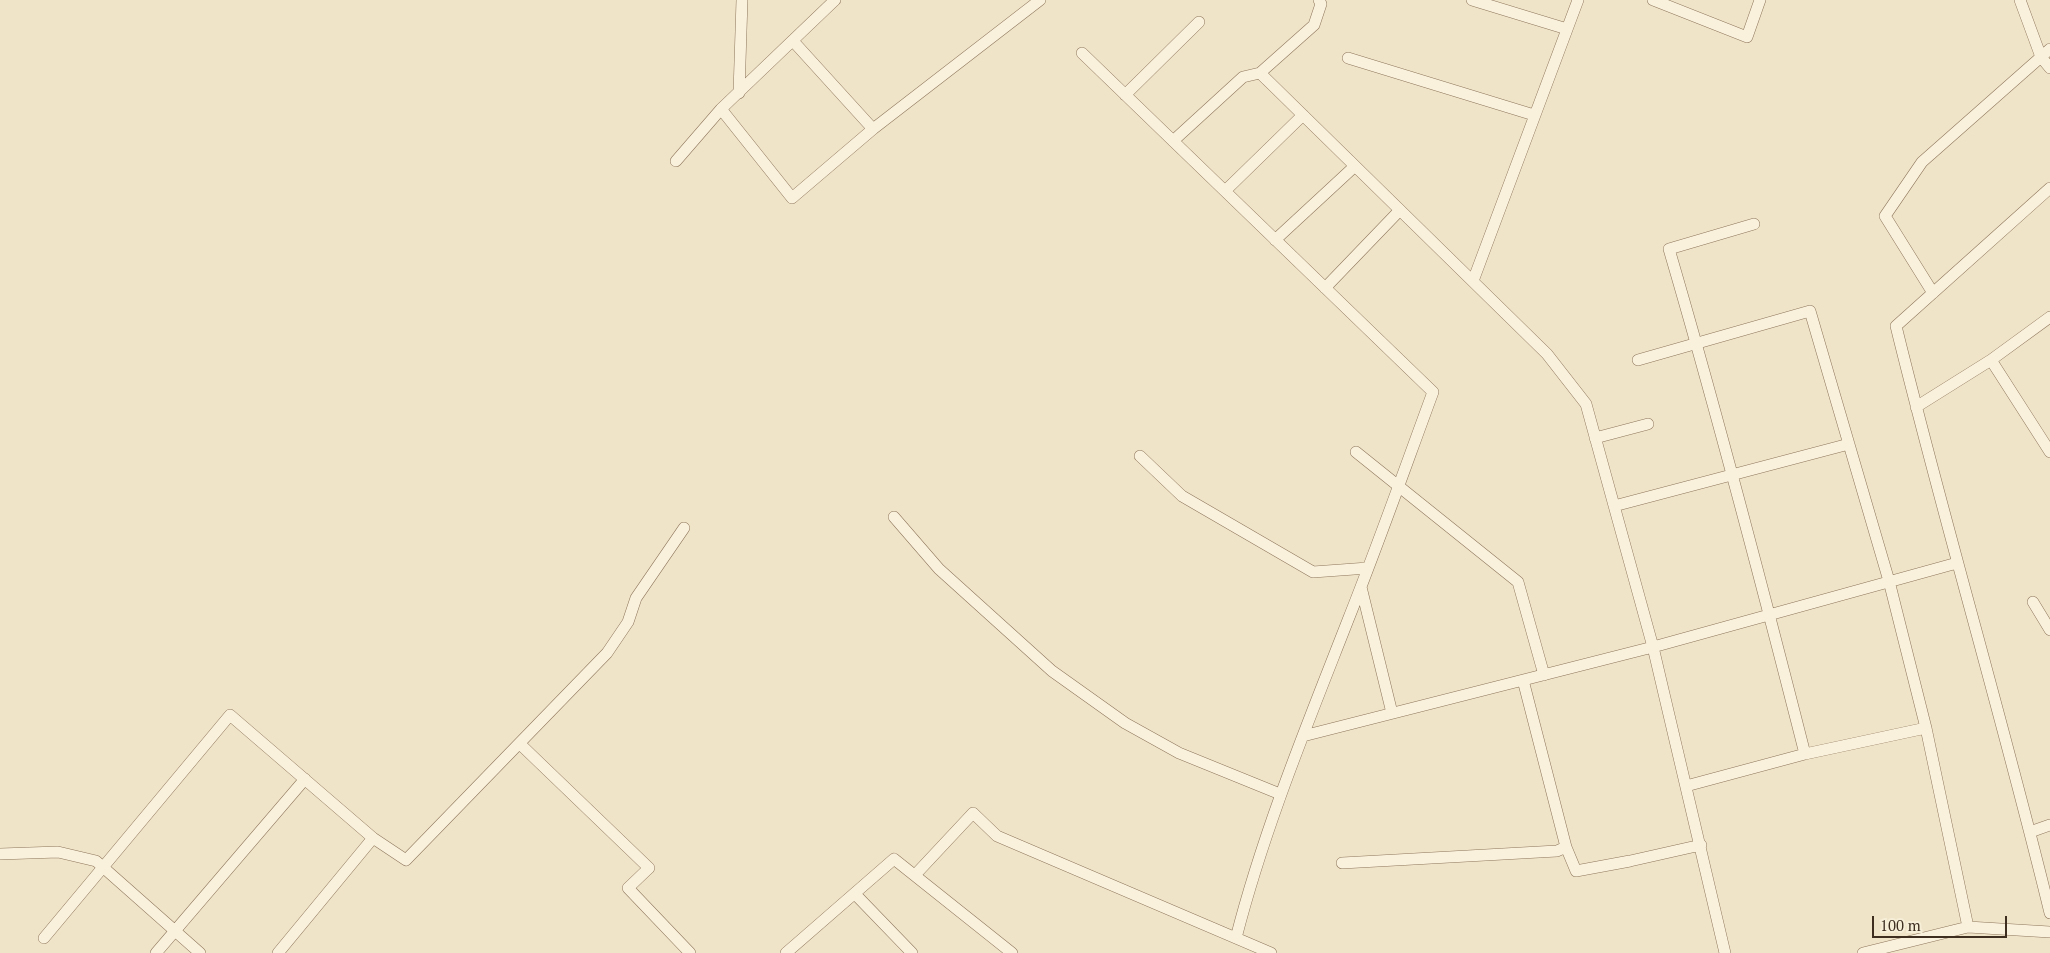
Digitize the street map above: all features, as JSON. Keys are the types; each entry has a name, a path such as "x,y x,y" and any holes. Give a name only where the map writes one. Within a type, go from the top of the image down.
{"street":[{"path":"739,92 742,0"},
{"path":"676,161 722,109 835,0"},
{"path":"722,109 792,198 873,129 1040,0"},
{"path":"1174,141 1243,77 1260,74 1314,25 1321,4 1319,0"},
{"path":"1472,0 1567,29"},
{"path":"1474,281 1578,0"},
{"path":"1655,0 1747,37 1760,0"},
{"path":"2020,0 2041,58 2050,68"},
{"path":"1125,94 1198,22"},
{"path":"793,41 873,129"},
{"path":"1933,293 1885,216 1922,162 2050,49"},
{"path":"1082,53 1433,392 1361,587 1280,794 1247,896 1236,938"},
{"path":"1348,58 1534,115"},
{"path":"1260,74 1547,354 1586,404 1653,647 1725,953"},
{"path":"1225,191 1303,115"},
{"path":"1275,240 1355,166"},
{"path":"2050,188 1896,326 1957,563 1992,685 2050,913"},
{"path":"1325,288 1400,210"},
{"path":"1754,224 1669,248 1697,343 1805,754"},
{"path":"1638,360 1810,311 1889,581 1926,728 1968,927"},
{"path":"1916,407 1991,360 2050,317"},
{"path":"1991,360 2050,452"},
{"path":"1595,438 1648,424"},
{"path":"1614,506 1849,444"},
{"path":"1356,452 1518,582 1544,675"},
{"path":"1140,456 1182,496 1313,572 1368,568"},
{"path":"894,516 939,569 1052,672 1125,723 1179,753 1280,794"},
{"path":"44,938 230,715 373,838 406,860 607,653 628,622 636,598 684,528"},
{"path":"1303,736 1653,647 1957,563"},
{"path":"1361,587 1392,713"},
{"path":"2033,602 2050,630"},
{"path":"1523,680 1566,847 1576,871 1701,845"},
{"path":"1686,786 1805,754 1926,728"},
{"path":"520,744 649,868 628,888 690,953"},
{"path":"156,953 305,779"},
{"path":"915,876 973,813 997,836 1271,953"},
{"path":"2030,832 2050,825"},
{"path":"278,953 373,838"},
{"path":"1342,863 1556,851 1566,847"},
{"path":"0,854 58,852 96,861 200,953"},
{"path":"786,953 894,859 1012,953"},
{"path":"855,894 912,953"},
{"path":"1863,953 1968,927 2050,932"}]}
